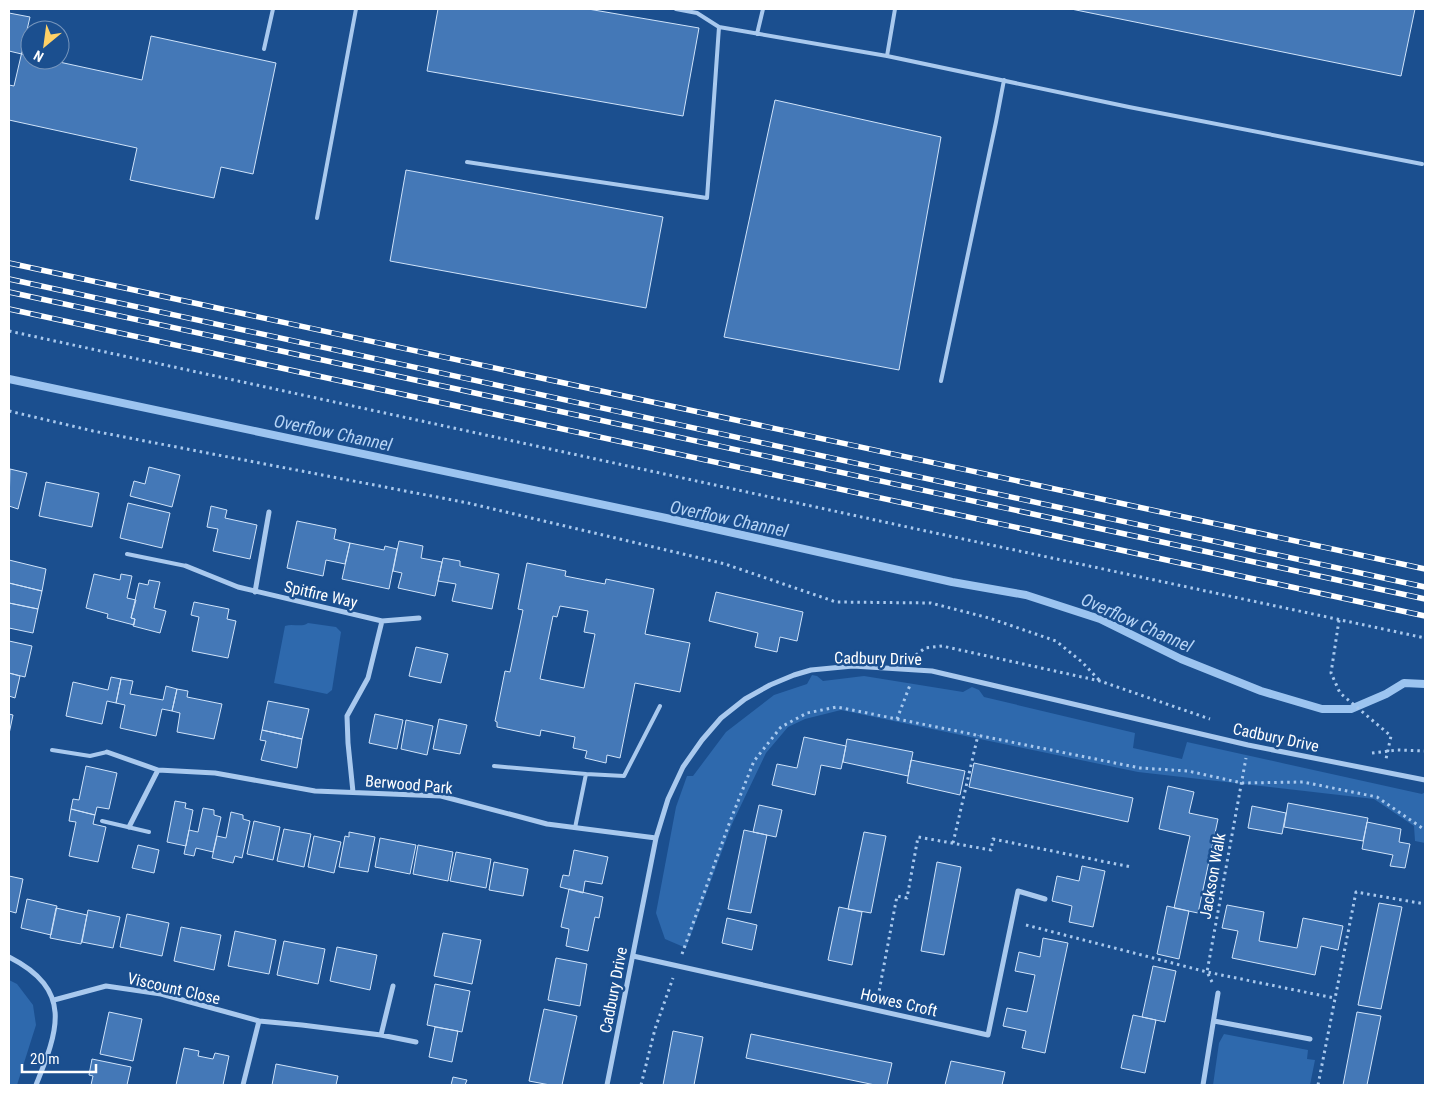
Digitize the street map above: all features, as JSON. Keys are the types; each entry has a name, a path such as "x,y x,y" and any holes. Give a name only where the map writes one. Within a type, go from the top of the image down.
{"street":[{"path":"255,592 269,512"},
{"name":"Spitfire Way","path":"186,566 255,592 382,621 419,618"},
{"path":"354,792 347,716 368,678 382,621"},
{"name":"Cadbury Drive","path":"607,1085 656,838 668,799 683,768 702,740 721,718 745,699 770,685 794,675 811,670 853,666 915,669 1248,745 1425,780"},
{"name":"Berwood Park","path":"107,752 158,770 214,773 316,791 441,796 547,824 656,838"},
{"path":"129,827 158,770"},
{"name":"Howes Croft","path":"633,956 988,1035 1018,891 1045,899"},
{"path":"9,957 24,965 48,989 54,1000 56,1027 52,1045 36,1085"},
{"name":"Viscount Close","path":"54,1000 106,986 161,994 259,1021 381,1035 416,1042"},
{"path":"381,1035 393,986"},
{"path":"1203,1085 1218,993"},
{"path":"243,1085 259,1021"},
{"path":"1214,1021 1310,1039"}],"lane":[{"path":"264,49 273,9"},
{"path":"317,218 356,9"},
{"path":"676,9 697,13 719,27 887,56 1130,107 1422,164"},
{"path":"757,34 763,9"},
{"path":"887,56 895,9"},
{"path":"467,162 707,198 719,27"},
{"path":"941,381 1004,80"},
{"path":"127,554 186,566"},
{"path":"494,766 624,776 660,706"},
{"path":"52,750 90,756 107,752"},
{"path":"575,828 586,774"},
{"path":"102,821 149,832"}],"path":[{"path":"9,331 1425,638"},
{"path":"9,411 93,431 468,503 725,564 836,602 931,603 989,618 1056,641 1082,662 1100,681"},
{"path":"1339,620 1331,673 1340,693 1391,736 1382,771"},
{"path":"897,719 915,669 915,655 925,648 942,646 1100,681 1216,721"},
{"path":"641,1085 655,1029 729,824 754,761 782,727 807,713 837,707 1140,768 1188,771 1242,783 1303,782 1377,797 1425,830"},
{"path":"953,843 978,735"},
{"name":"Jackson Walk","path":"1207,972 1248,745"},
{"path":"1371,753 1397,750 1425,751"},
{"path":"876,1010 897,896 907,898 918,837 991,850 993,839 1131,867"},
{"path":"1318,1085 1356,892 1425,904"},
{"path":"1011,921 1207,972 1334,998"},
{"path":"1207,972 1218,993"}],"shaded area":[{"path":"308,623 336,627 341,632 332,690 327,694 274,683 285,626"},
{"path":"812,675 817,676 823,681 864,676 963,692 972,687 979,690 984,697 1135,733 1133,748 1182,759 1187,742 1422,794 1425,792 1425,843 1415,841 1414,826 1374,799 1138,772 841,710 805,719 788,727 766,753 732,824 686,948 665,939 656,913 676,807 687,776 693,776 726,732 774,695 807,684"},
{"path":"9,980 17,984 33,1005 36,1025 17,1085 9,1085"},
{"path":"1224,1034 1308,1050 1307,1059 1315,1060 1310,1085 1213,1085 1219,1043"}],"building":[{"path":"438,9 588,9 699,28 683,116 427,71"},
{"path":"1071,9 1415,9 1401,76"},
{"path":"9,13 30,17 29,20 20,20 20,60 14,86 9,85"},
{"path":"151,36 276,63 253,174 221,167 214,198 130,180 137,148 9,120 9,51 20,54 20,70 70,70 70,64 142,80"},
{"path":"775,100 941,137 899,370 724,337"},
{"path":"406,170 663,217 646,308 390,261"},
{"path":"149,467 180,475 172,507 130,496 134,481 145,484"},
{"path":"10,469 27,473 18,509 9,506"},
{"path":"46,482 99,493 92,527 39,516"},
{"path":"128,503 170,513 162,548 120,538"},
{"path":"211,506 227,510 225,518 257,525 250,559 213,551 218,529 207,527"},
{"path":"297,521 336,529 334,539 350,543 345,564 326,560 323,576 287,568"},
{"path":"399,541 423,546 421,558 442,562 435,596 398,588 402,573 393,571"},
{"path":"350,543 384,550 385,546 397,549 389,589 342,579"},
{"path":"443,558 460,561 460,566 499,574 492,609 452,601 456,584 438,581"},
{"path":"9,560 46,569 42,591 9,583"},
{"path":"527,563 566,571 565,576 605,584 606,579 654,589 645,634 690,643 680,692 635,683 620,758 607,755 606,763 585,758 587,751 573,748 575,737 541,730 540,736 497,727 497,722 495,721 505,671 510,672 523,610 518,609","holes":["560,606 588,611 584,632 595,634 584,688 540,679 553,616 557,617"]},
{"path":"94,574 120,580 121,574 132,576 127,598 136,600 131,618 135,619 134,625 107,618 108,614 86,608"},
{"path":"149,580 160,582 154,608 166,611 160,633 133,626 135,619 131,618 139,583 148,585"},
{"path":"9,583 42,591 38,609 9,603"},
{"path":"716,592 803,612 797,641 780,637 777,652 755,647 758,633 709,621"},
{"path":"194,602 229,609 227,619 236,621 228,658 192,651 199,617 191,615"},
{"path":"9,603 38,609 33,633 9,628"},
{"path":"9,641 32,646 25,677 9,673"},
{"path":"416,647 448,654 441,683 409,676"},
{"path":"9,673 20,676 15,698 9,696"},
{"path":"111,677 121,679 116,703 107,701 102,724 66,716 73,682 108,690"},
{"path":"121,679 133,681 130,694 163,700 166,686 177,689 172,711 162,709 156,736 120,728 125,705 116,703"},
{"path":"177,689 188,691 187,697 222,704 214,739 177,732 180,713 172,711"},
{"path":"268,701 309,709 302,739 262,730"},
{"path":"9,714 13,715 9,734"},
{"path":"375,714 403,720 397,749 369,743"},
{"path":"439,719 467,725 460,754 433,749"},
{"path":"406,720 433,726 427,755 401,749"},
{"path":"262,730 302,739 297,768 261,760 266,741 260,740"},
{"path":"804,737 846,746 841,769 821,765 815,795 772,785 777,764 797,768"},
{"path":"847,739 913,752 908,776 843,762"},
{"path":"911,760 965,771 960,795 907,783"},
{"path":"974,763 1133,798 1128,822 969,787"},
{"path":"86,766 117,773 109,809 97,807 95,815 71,809 73,799 79,800"},
{"path":"1168,786 1194,792 1189,813 1218,819 1198,913 1174,908 1190,836 1159,829"},
{"path":"175,801 186,803 185,808 193,810 186,846 167,842"},
{"path":"1288,803 1368,818 1363,841 1284,827"},
{"path":"759,805 782,810 776,837 753,832"},
{"path":"1252,806 1286,813 1282,834 1248,828"},
{"path":"203,808 214,810 214,815 221,817 213,852 196,848 194,856 184,854 189,830 198,832"},
{"path":"71,809 95,815 93,824 106,827 98,862 69,856 76,822 69,821"},
{"path":"231,812 243,815 243,819 250,821 242,858 235,856 233,863 212,858 217,836 226,838"},
{"path":"254,821 280,827 273,860 247,854"},
{"path":"1367,822 1401,829 1399,842 1410,844 1405,868 1390,866 1393,855 1362,849"},
{"path":"284,829 311,834 304,867 277,861"},
{"path":"744,830 767,835 751,913 728,909"},
{"path":"349,832 375,837 368,872 339,867 345,836 349,837"},
{"path":"864,832 886,836 871,913 848,909"},
{"path":"314,836 341,842 334,873 308,867"},
{"path":"380,838 416,845 410,874 375,867"},
{"path":"138,845 159,850 154,873 132,868"},
{"path":"418,845 453,852 448,881 413,874"},
{"path":"574,850 608,857 602,884 585,881 583,893 560,887 563,875 569,876"},
{"path":"456,852 491,859 486,888 450,881"},
{"path":"494,862 528,869 523,896 489,890"},
{"path":"937,862 961,867 944,955 921,951"},
{"path":"1082,866 1105,871 1093,927 1069,922 1072,906 1052,901 1057,876 1079,881"},
{"path":"9,876 23,879 16,913 9,911"},
{"path":"569,889 603,897 599,918 595,917 588,951 566,946 569,929 561,927"},
{"path":"27,899 57,906 51,935 21,928"},
{"path":"1379,903 1402,907 1381,1009 1358,1005"},
{"path":"1227,905 1264,912 1259,941 1297,948 1303,918 1343,926 1338,950 1321,946 1315,975 1232,958 1238,931 1222,928"},
{"path":"1167,906 1189,911 1179,959 1157,954"},
{"path":"839,907 862,912 852,965 828,960"},
{"path":"56,908 87,915 81,944 50,938"},
{"path":"88,910 120,917 113,948 82,942"},
{"path":"127,914 169,923 162,956 120,947"},
{"path":"727,918 757,925 752,950 722,943"},
{"path":"181,927 221,935 214,970 174,961"},
{"path":"235,931 276,940 269,974 228,966"},
{"path":"443,933 481,940 472,984 434,976"},
{"path":"1043,938 1068,943 1045,1053 1022,1048 1026,1031 1003,1026 1007,1008 1027,1012 1035,975 1015,971 1019,952 1040,957"},
{"path":"284,941 325,949 318,984 277,975"},
{"path":"337,947 377,955 370,990 330,981"},
{"path":"556,958 587,964 580,1006 548,1000"},
{"path":"1153,966 1176,971 1165,1022 1142,1017"},
{"path":"435,984 470,991 462,1032 427,1025"},
{"path":"544,1009 577,1016 562,1085 529,1081"},
{"path":"109,1012 142,1019 133,1061 100,1054"},
{"path":"1357,1012 1381,1016 1367,1085 1343,1085"},
{"path":"1133,1015 1156,1020 1145,1073 1121,1068"},
{"path":"435,1027 458,1031 452,1062 429,1057"},
{"path":"673,1031 703,1037 694,1085 663,1085"},
{"path":"751,1034 892,1063 887,1085 875,1085 746,1058"},
{"path":"184,1048 199,1051 198,1056 213,1059 215,1053 229,1056 223,1085 176,1085"},
{"path":"92,1059 131,1067 127,1085 91,1085 93,1076 89,1075"},
{"path":"951,1061 1005,1072 1002,1085 945,1085"},
{"path":"276,1064 338,1076 336,1085 272,1085"},
{"path":"453,1077 467,1080 465,1085 451,1085"}],"waterway":[{"name":"Overflow Channel","path":"9,379 666,518 952,582 1026,595 1100,619 1181,659 1261,691 1322,709 1351,709 1386,694 1404,683 1425,684"}],"railway":[{"path":"9,263 1425,569"},
{"path":"9,279 1425,587"},
{"path":"9,292 1425,599"},
{"path":"9,309 1425,616"}]}
